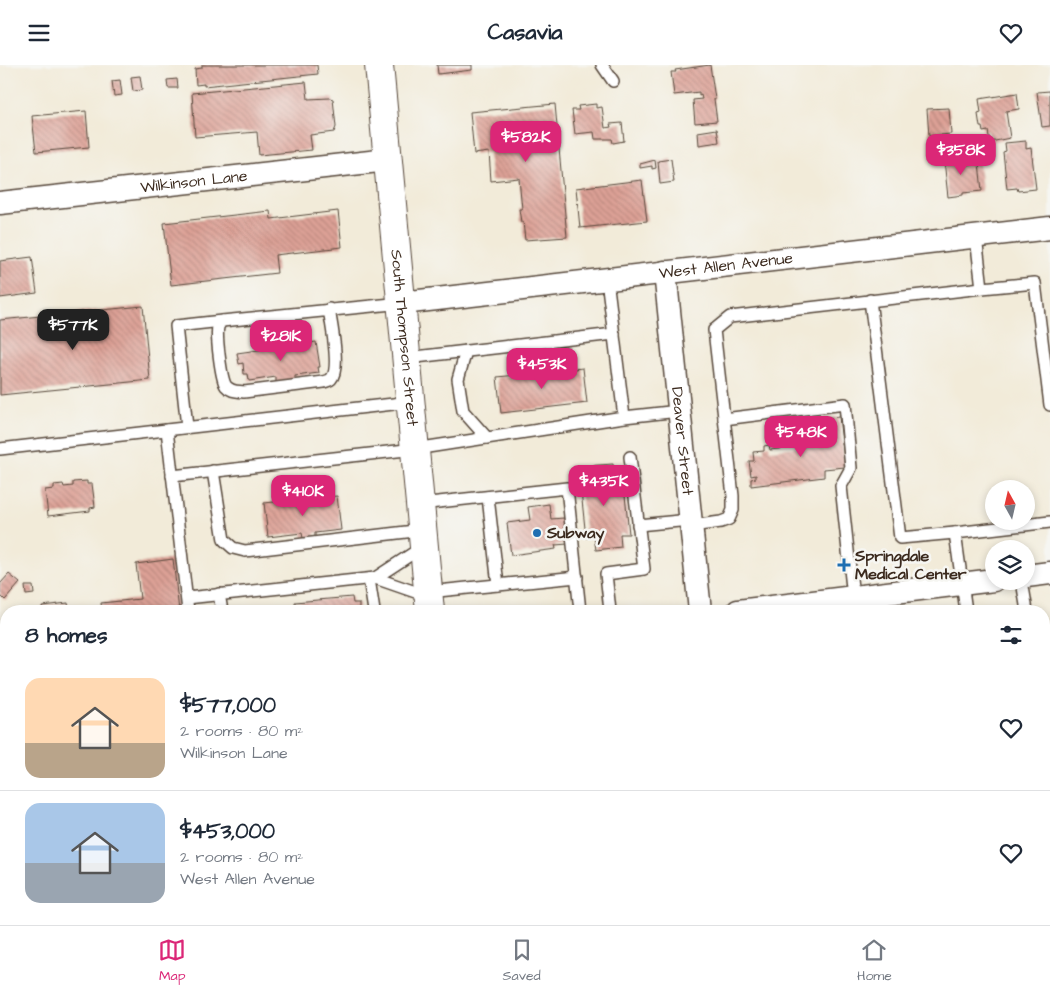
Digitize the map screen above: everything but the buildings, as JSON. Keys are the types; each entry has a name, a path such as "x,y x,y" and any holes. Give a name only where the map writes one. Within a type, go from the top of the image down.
{"main road":[{"name":"South Thompson Street","path":"379,65 429,600"}],"street":[{"name":"Wilkinson Lane","path":"0,203 388,160"},
{"name":"West Allen Avenue","path":"402,303 1050,228"},
{"name":"Deaver Street","path":"665,272 699,605"},
{"path":"1035,575 1050,573"},
{"path":"811,605 848,602 985,581"}],"lane":[{"path":"602,65 613,81"},
{"path":"976,237 982,288"},
{"path":"607,279 624,417"},
{"path":"638,525 721,522 729,519 733,510 714,330 730,317 1035,283 1050,405"},
{"path":"870,300 900,539 1050,522"},
{"path":"187,427 176,326 402,303"},
{"path":"222,321 218,327 218,336 224,381 234,391 244,392 324,383 331,379 335,371 336,362 329,309"},
{"path":"406,358 614,334"},
{"path":"466,351 458,379 463,411 486,438"},
{"path":"0,449 410,402"},
{"path":"724,419 845,404 851,468 841,486 848,602"},
{"path":"172,476 415,449 624,417 679,411"},
{"path":"167,430 187,605"},
{"path":"609,605 606,574 644,569 630,457"},
{"path":"213,471 224,540 233,548 245,551 422,527 488,497 567,488 579,605"},
{"path":"488,497 498,585"},
{"path":"374,605 372,579 422,527"},
{"path":"955,533 965,605"},
{"path":"186,598 372,579 429,600 498,585 577,577"},
{"path":"1024,590 1026,605"},
{"path":"219,594 221,605"}],"place":[{"name":"Subway","path":"537,533"},
{"name":"Springdale Medical Center","path":"844,565"}]}
